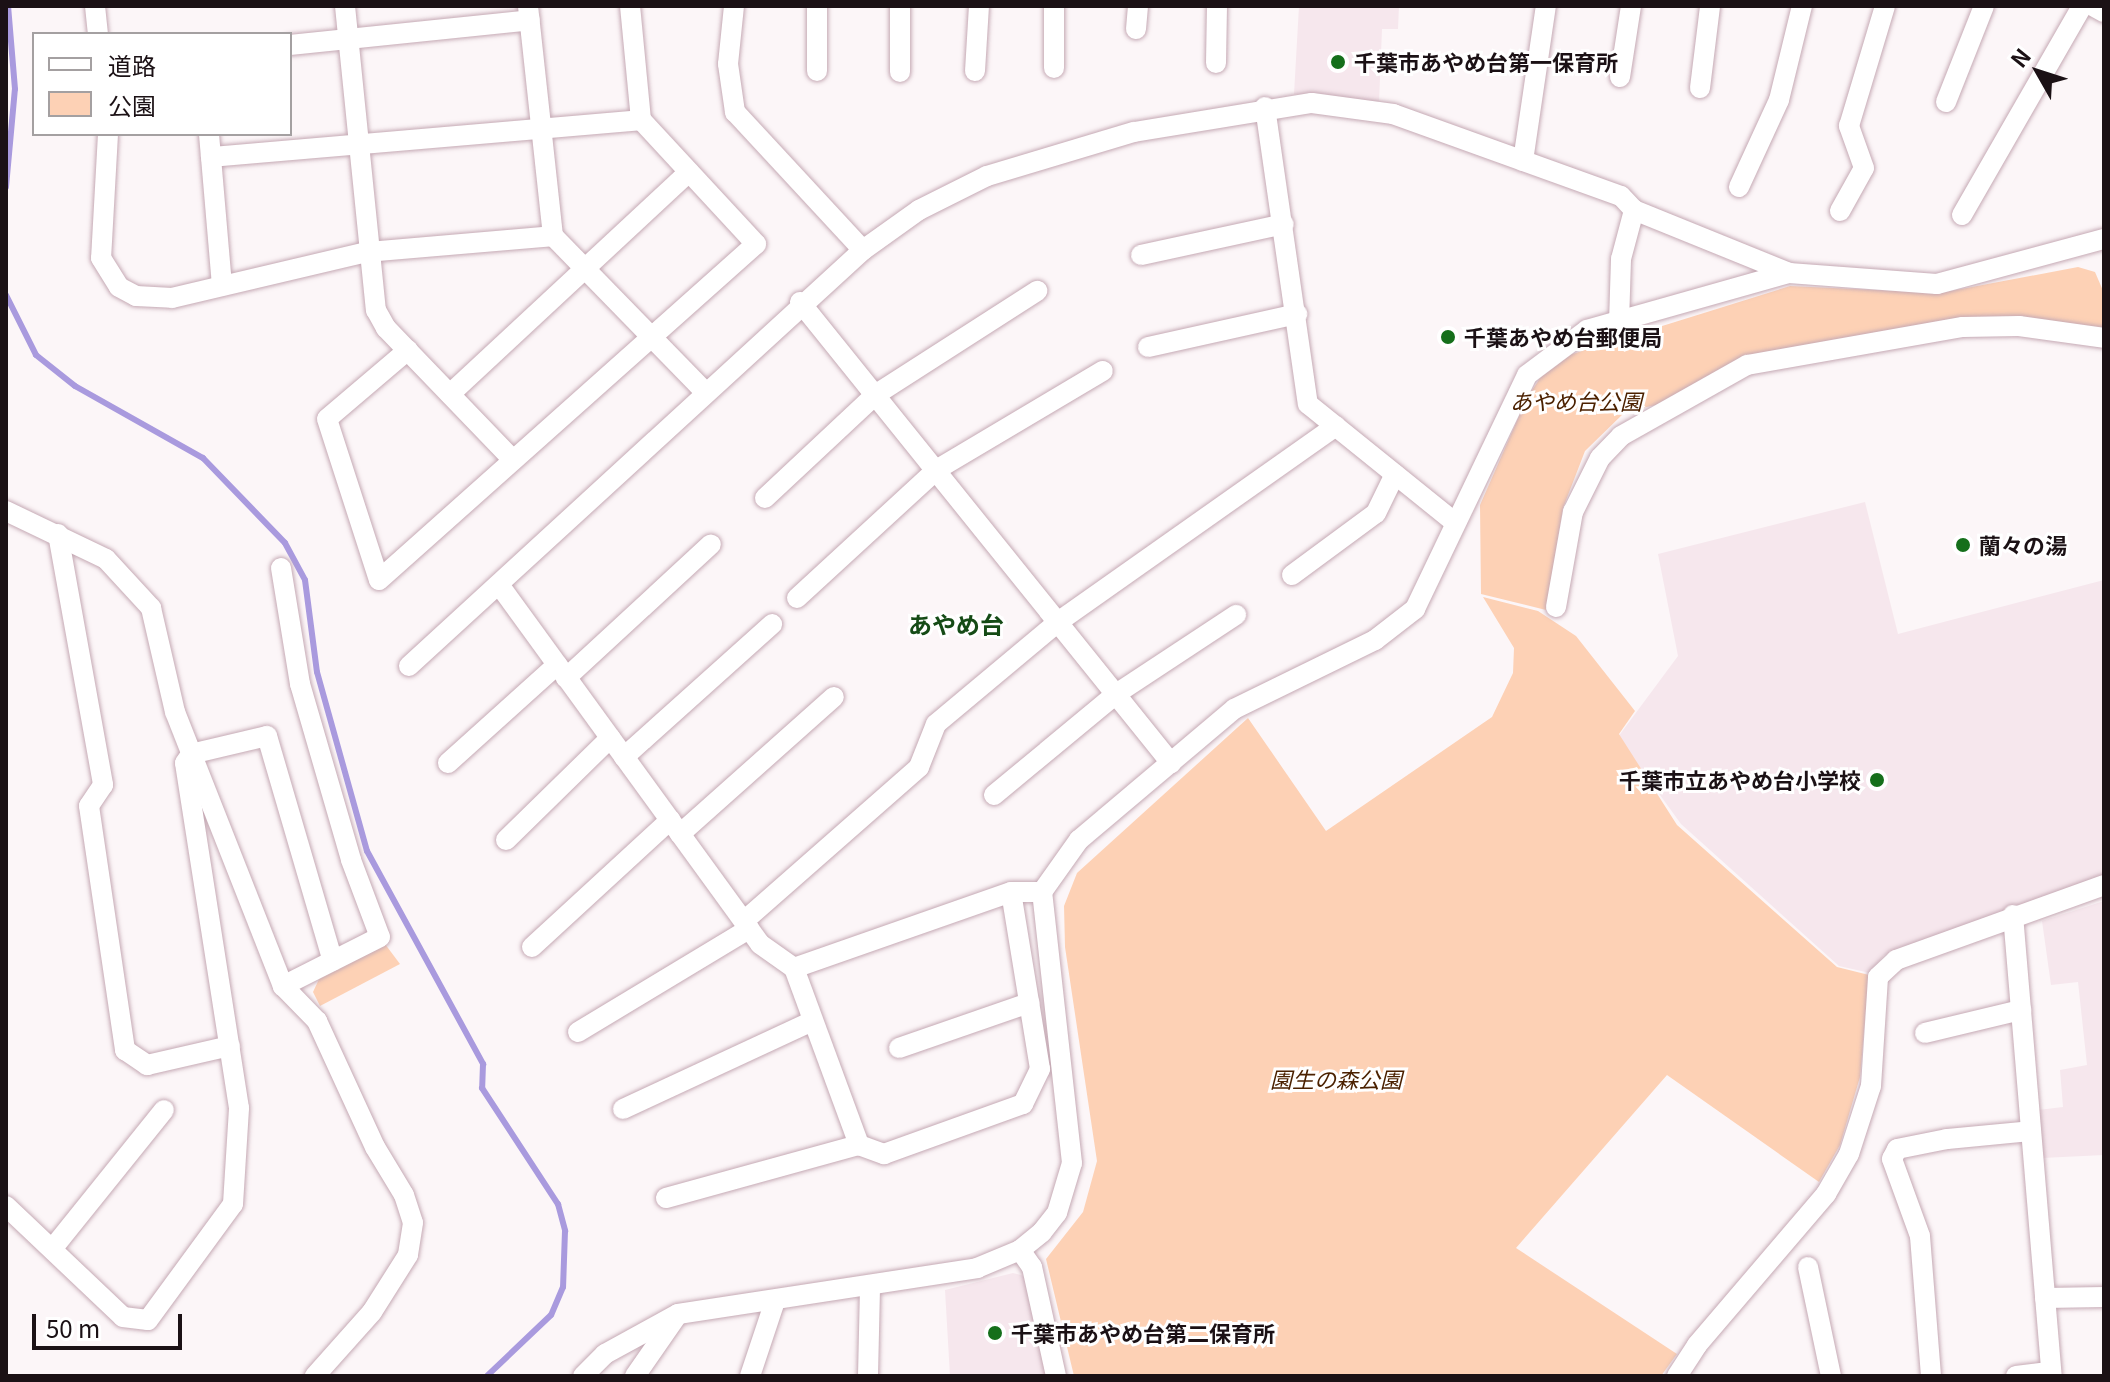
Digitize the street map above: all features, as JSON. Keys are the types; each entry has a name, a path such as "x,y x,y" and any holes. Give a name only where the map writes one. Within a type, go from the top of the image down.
{"street":[{"path":"95,6 98,32"},
{"path":"345,6 367,252 376,310 408,350 512,459"},
{"path":"408,350 327,419 379,580 756,244 641,120 630,6"},
{"path":"734,6 728,64 735,112 863,250"},
{"path":"817,6 817,71"},
{"path":"900,6 900,72"},
{"path":"975,71 979,6"},
{"path":"1054,6 1054,68"},
{"path":"1136,29 1138,6"},
{"path":"1216,63 1217,6"},
{"path":"1523,161 1546,6"},
{"path":"1620,77 1631,6"},
{"path":"1700,88 1710,6"},
{"path":"1739,187 1779,100 1802,6"},
{"path":"1840,211 1864,168 1849,126 1885,6"},
{"path":"1946,102 1984,6"},
{"path":"1962,215 2082,6"},
{"path":"2093,6 2104,12"},
{"path":"292,45 347,40 529,13 553,236 650,340 705,392"},
{"path":"409,666 500,586 800,302 863,250 919,210 987,176 1134,132 1265,107 1312,103 1393,114 1621,196 1634,210 1789,273 1937,284 2102,246"},
{"path":"1265,107 1308,404 1454,522"},
{"path":"211,157 641,120"},
{"path":"108,136 100,231 101,258 108,274 136,296 153,299 367,252 553,236"},
{"path":"209,136 222,285"},
{"path":"450,394 582,267 689,172"},
{"path":"1619,323 1621,259 1634,210"},
{"path":"1141,255 1284,224"},
{"path":"583,1376 605,1354 678,1314 870,1288 977,1268 1020,1250 1057,1213 1072,1163 1042,892 1079,840 1234,709 1375,640 1415,609 1527,375 1587,330 1789,273"},
{"path":"765,498 875,395 1037,291"},
{"path":"800,302 1171,763"},
{"path":"1148,347 1297,314"},
{"path":"1556,607 1573,512 1600,458 1621,436 1747,365 1963,327 2019,326 2104,338"},
{"path":"797,598 936,470 1103,371"},
{"path":"578,1032 746,925 919,767 936,724 1058,622 1336,426"},
{"path":"1292,575 1376,513 1395,474"},
{"path":"6,511 106,559 151,608 175,712 283,986 317,1021 413,1223 408,1255 372,1312 315,1376"},
{"path":"58,534 103,785 89,806 125,1050 147,1065 230,1046"},
{"path":"448,763 711,544"},
{"path":"281,568 300,684 351,860 380,937 283,986"},
{"path":"500,586 760,944 794,968 859,1145"},
{"path":"994,795 1116,694 1236,615"},
{"path":"624,757 772,624"},
{"path":"532,947 834,697"},
{"path":"6,1206 123,1317 148,1320 233,1204 239,1108 185,763 191,754 267,736 333,961"},
{"path":"506,840 610,738"},
{"path":"1677,1376 1697,1345 1826,1194 1849,1154 1871,1086 1878,977 1896,960 2013,915 2104,885"},
{"path":"794,968 1011,892 1042,892"},
{"path":"666,1198 859,1145 884,1154 1023,1104 1040,1069 1011,892"},
{"path":"2013,915 2052,1374 2016,1376"},
{"path":"899,1048 1029,1003"},
{"path":"1925,1033 2021,1010"},
{"path":"623,1109 813,1021"},
{"path":"53,1248 164,1110"},
{"path":"1931,1376 1920,1236 1892,1159 1897,1149 2031,1131"},
{"path":"1020,1250 1032,1267 1056,1376"},
{"path":"1808,1267 1831,1376"},
{"path":"868,1376 870,1288"},
{"path":"2045,1298 2104,1297"},
{"path":"750,1376 775,1301"},
{"path":"635,1376 678,1314"}],"shaded area":[{"name":"千葉市あやめ台第一保育所","path":"1299,6 1399,6 1398,29 1382,29 1379,103 1294,94"},
{"name":"千葉市立あやめ台小学校","path":"1865,502 1898,634 2104,580 2104,875 1884,955 1870,973 1839,966 1681,824 1618,737 1678,656 1658,554"},
{"path":"2104,901 2104,1155 2042,1158 2038,1110 2063,1107 2060,1070 2087,1065 2078,982 2051,985 2042,921"},
{"name":"千葉市あやめ台第二保育所","path":"1013,1273 1032,1278 1052,1376 950,1376 945,1290"}],"green space":[{"name":"あやめ台公園","path":"2078,267 2095,272 2104,293 2104,328 2021,318 1749,358 1660,404 1625,412 1585,451 1563,508 1546,610 1481,594 1480,505 1527,398 1544,372 1566,356 1790,286 1940,293"},
{"name":"園生の森公園","path":"1483,597 1538,611 1576,636 1635,711 1619,734 1677,825 1837,967 1869,975 1860,1077 1840,1145 1819,1182 1667,1075 1516,1248 1677,1354 1661,1376 1074,1376 1046,1259 1083,1212 1097,1161 1065,947 1064,906 1077,873 1248,718 1326,831 1492,717 1513,673 1514,648"},
{"path":"385,944 400,964 320,1006 313,992 320,977"}],"waterway":[{"path":"6,187 15,89 8,6"},
{"path":"6,295 36,355 75,386 203,458 285,543 305,580 317,672 367,851 483,1064 482,1088 558,1204 565,1231 563,1287 551,1315 487,1376"}],"place":[{"name":"千葉市あやめ台第一保育所","path":"1338,62"},
{"name":"千葉あやめ台郵便局","path":"1448,337"},
{"name":"蘭々の湯","path":"1963,545"},
{"name":"千葉市立あやめ台小学校","path":"1877,780"},
{"name":"千葉市あやめ台第二保育所","path":"995,1333"}],"district":[{"name":"あやめ台","path":"956,624"}]}
